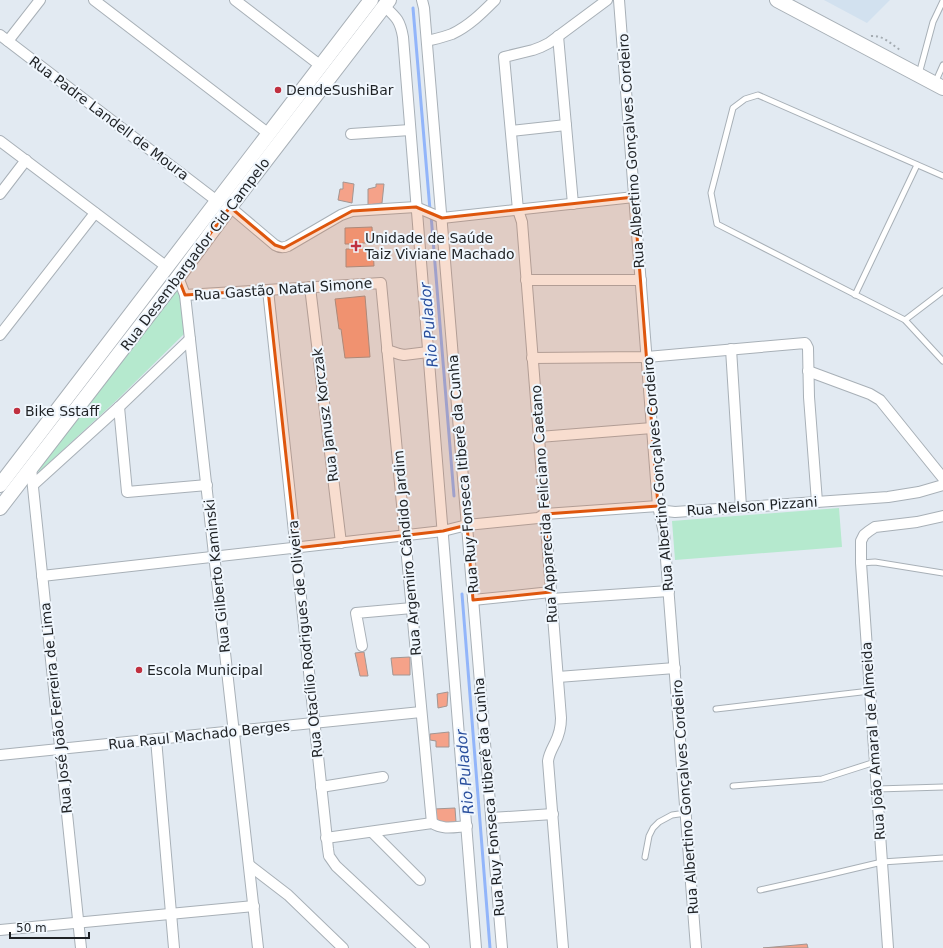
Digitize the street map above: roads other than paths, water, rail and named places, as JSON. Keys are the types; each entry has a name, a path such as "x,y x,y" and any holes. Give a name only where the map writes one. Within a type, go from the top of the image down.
{"main road":[{"name":"Rua Desembargador Cid Campelo","path":"0,485 371,0"},
{"path":"776,0 939,86"},
{"name":"Rua Desembargador Cid Campelo","path":"0,508 178,277 383,2"},
{"path":"167,267 178,277"}],"street":[{"path":"8,41 40,0"},
{"path":"94,0 269,134"},
{"path":"235,0 321,66"},
{"name":"Rua Ruy Fonseca Itiberê da Cunha","path":"422,0 424,8 442,218 502,948"},
{"path":"427,41 441,38 463,28 495,0"},
{"path":"573,204 558,36 607,0"},
{"name":"Rua Albertino Gonçalves Cordeiro","path":"619,0 658,506 664,533 669,590 696,948"},
{"name":"Rua Ruy Fonseca Itiberê da Cunha","path":"383,2 399,22 401,30 476,948"},
{"name":"Rua Padre Landell de Moura","path":"0,34 218,201"},
{"name":"Rua Apparecida Feliciano Caetano","path":"558,36 541,47 504,57 518,210 522,222 558,677 561,724 558,737 548,757 563,948"},
{"path":"511,131 566,125"},
{"path":"351,134 410,130"},
{"path":"0,141 167,267"},
{"path":"0,194 26,160"},
{"path":"230,207 275,245 280,248 284,248 346,212 352,211 416,207 442,218 634,197"},
{"path":"0,335 95,213"},
{"name":"Rua Gilberto Kaminski","path":"178,277 185,295 249,865 260,946"},
{"path":"526,280 641,280"},
{"name":"Rua Gastão Natal Simone","path":"185,295 381,283"},
{"name":"Rua Argemiro Cândido Jardim","path":"381,283 432,824"},
{"name":"Rua Janusz Korczak","path":"310,287 341,543"},
{"name":"Rua Otacílio Rodrigues de Oliveira","path":"268,290 329,856 336,866 424,948"},
{"path":"33,484 119,408 190,339"},
{"path":"532,358 647,356 802,343 806,344 808,348 808,371 817,502"},
{"path":"731,349 741,507"},
{"path":"387,350 404,355 428,352"},
{"path":"808,371 870,394 880,400 943,478"},
{"path":"119,408 127,492 206,485"},
{"path":"539,437 652,428"},
{"name":"Rua José João Ferreira de Lima","path":"31,468 81,948"},
{"name":"Rua Nelson Pizzani","path":"42,576 406,536 443,531 467,524 538,518 545,514 658,506 666,511 675,512 817,502 904,494 943,485"},
{"name":"Rua João Amaral de Almeida","path":"888,948 861,563 861,541 864,535 875,527 918,522 943,516"},
{"path":"473,600 669,590"},
{"path":"362,646 356,613 412,608"},
{"path":"558,677 675,668"},
{"name":"Rua Raul Machado Berges","path":"0,755 421,712"},
{"path":"156,739 174,948"},
{"path":"321,787 383,777"},
{"path":"491,818 553,814"},
{"path":"326,838 432,824 443,828 467,826"},
{"path":"372,832 420,880"},
{"path":"249,865 285,892 343,948"},
{"path":"0,930 254,906"}],"lane":[{"path":"919,75 933,22 943,1"},
{"path":"939,86 943,65"},
{"path":"943,176 758,95 745,99 733,108 711,193 717,224 905,320 943,360"},
{"path":"855,295 917,165"},
{"path":"905,320 943,291"},
{"path":"861,563 875,562 943,573"},
{"path":"716,709 870,692"},
{"path":"733,786 822,779 875,762"},
{"path":"877,790 943,787"},
{"path":"645,857 649,836 653,828 659,822 672,814 686,813"},
{"path":"760,890 882,862 943,858"}],"waterway":[{"name":"Rio Pulador","path":"413,8 430,210"},
{"name":"Rio Pulador","path":"431,215 454,496"},
{"name":"Rio Pulador","path":"462,594 490,948"}],"place":[{"name":"DendeSushiBar","path":"278,90"},
{"name":"Unidade de Saúde Taiz Viviane Machado","path":"356,246"},
{"name":"Bike Sstaff","path":"17,411"},
{"name":"Escola Municipal","path":"139,670"}]}
